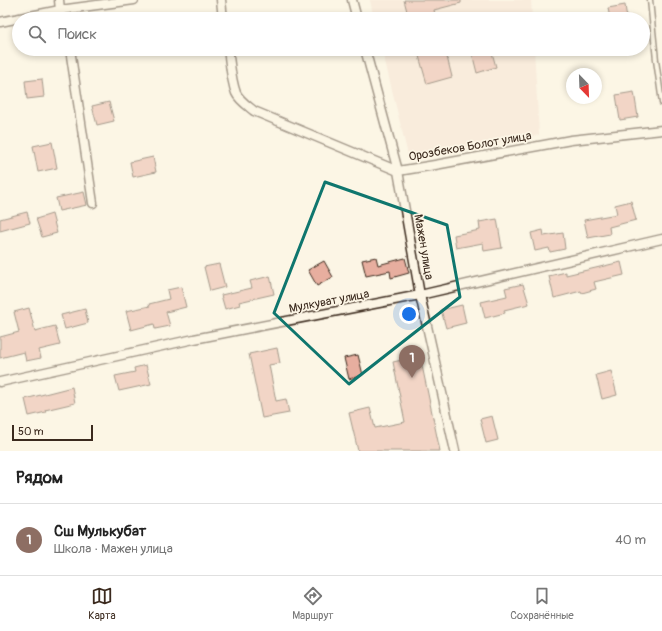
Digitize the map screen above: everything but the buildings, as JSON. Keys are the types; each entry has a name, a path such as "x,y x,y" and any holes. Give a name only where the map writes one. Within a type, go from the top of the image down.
{"street":[{"path":"59,0 60,10"},
{"path":"50,12 134,0"},
{"path":"220,0 222,12"},
{"path":"352,0 355,12"},
{"path":"0,22 12,20"},
{"path":"71,56 93,203"},
{"name":"Орозбеков Болот улица","path":"229,56 236,94 254,111 398,171 435,166 571,140 662,130"},
{"name":"Мажен улица","path":"367,56 398,171 420,295 455,451"},
{"name":"Мулкуват улица","path":"0,382 194,339 420,295 662,238"}],"lane":[{"path":"650,0 662,103"}],"highlighted area":[{"path":"325,182 447,225 460,297 349,384 274,313"}],"shaded area":[{"path":"370,0 531,0 532,12 373,12"},
{"path":"384,56 534,56 539,135 409,159"}],"place":[{"name":"Сш Мулькубат","path":"412,378"}]}
